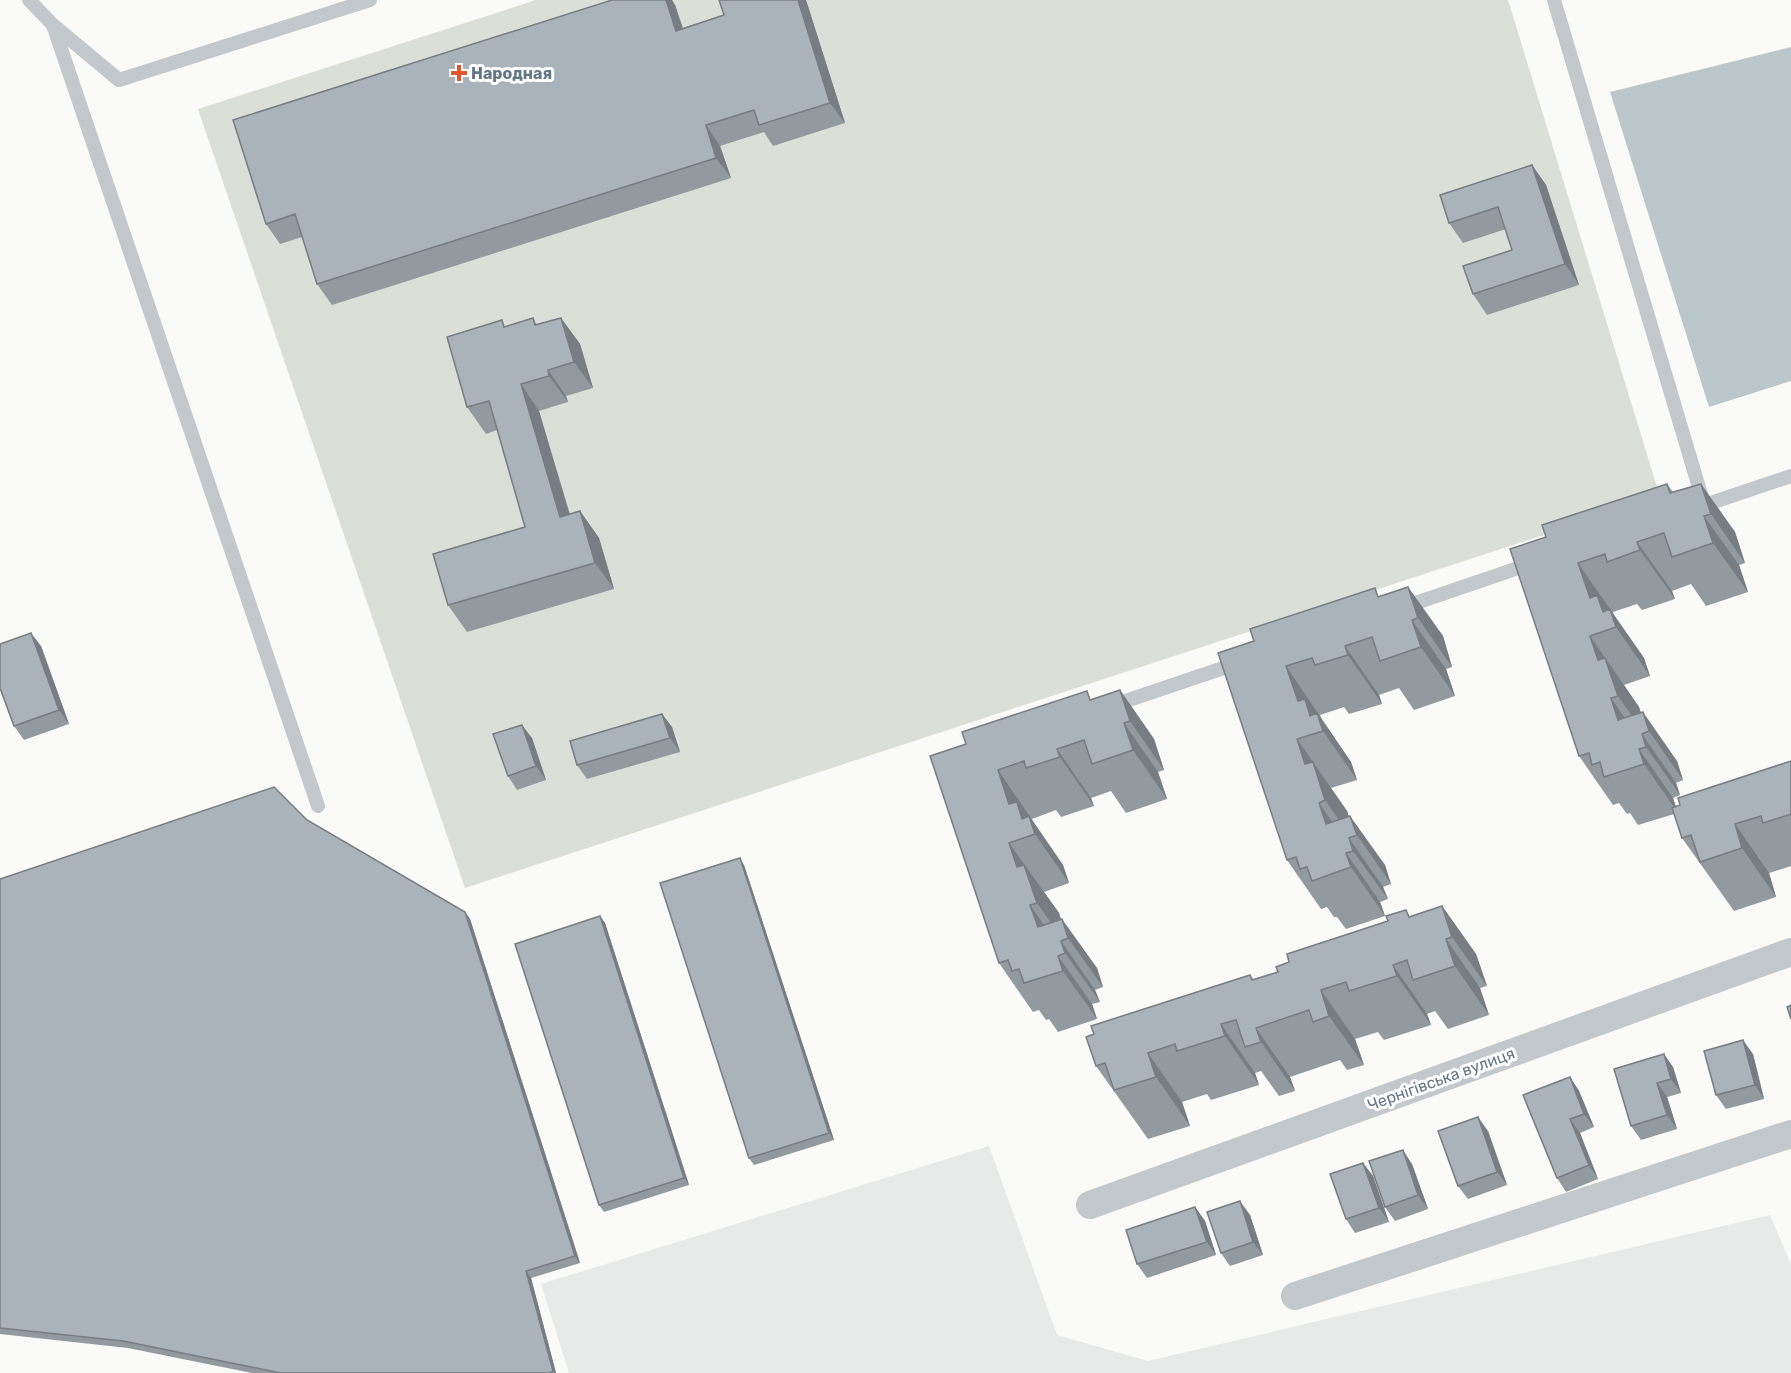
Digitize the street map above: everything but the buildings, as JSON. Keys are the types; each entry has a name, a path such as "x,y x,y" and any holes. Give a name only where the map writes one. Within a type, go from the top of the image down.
{"street":[{"name":"Чернігівська вулиця","path":"1090,1205 1791,952"},
{"path":"1295,1296 1791,1134"}],"lane":[{"path":"29,0 53,26 119,80 370,0"},
{"path":"1554,0 1704,505"},
{"path":"53,26 318,806"},
{"path":"1682,513 1791,476"},
{"path":"1389,612 1547,558"},
{"path":"1097,711 1255,658"}],"shaded area":[{"path":"536,0 1508,0 1660,497 465,888 198,109"},
{"path":"1791,47 1791,381 1709,407 1610,92"},
{"path":"989,1146 1057,1335 1148,1361 1770,1215 1791,1265 1791,1373 569,1373 541,1284"}],"place":[{"name":"Народная","path":"459,73"}]}
